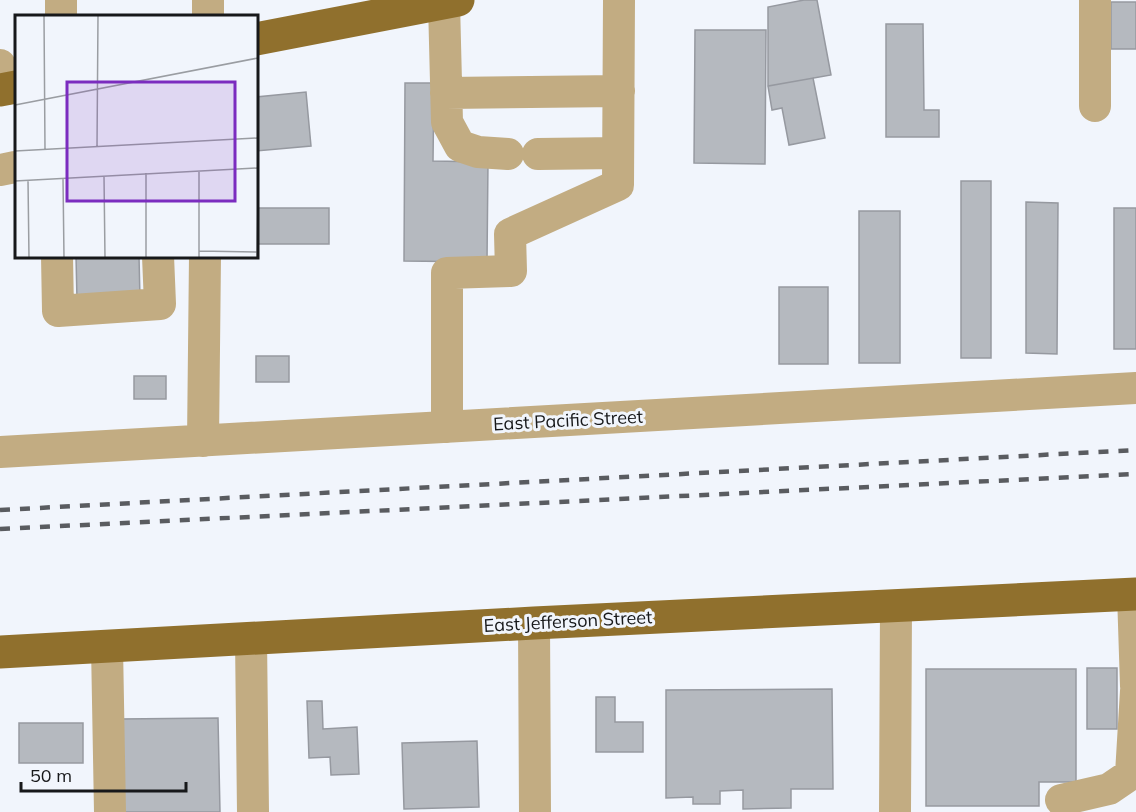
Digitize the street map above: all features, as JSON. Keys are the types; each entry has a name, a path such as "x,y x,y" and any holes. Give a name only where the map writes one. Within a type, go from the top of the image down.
{"main road":[{"path":"258,39 451,1"},
{"name":"East Jefferson Street","path":"0,652 1134,594"}],"street":[{"path":"447,427 447,273 511,271 510,234 618,185 619,0"},
{"path":"1095,0 1095,106"},
{"path":"451,1 446,93 447,122 460,146 478,152 523,154 618,153"},
{"path":"446,93 619,91"},
{"path":"57,258 58,311 160,304 158,258"},
{"path":"203,441 206,258"},
{"name":"East Pacific Street","path":"0,452 1136,388"},
{"path":"1134,594 1136,686"},
{"path":"895,812 896,606"},
{"path":"534,623 535,812"},
{"path":"251,638 253,812"},
{"path":"107,646 110,812"},
{"path":"1061,800 1109,789 1134,774 1136,691"}],"building":[{"path":"804,0 817,0 831,75 768,86 768,7"},
{"path":"1111,2 1136,2 1136,49 1111,49"},
{"path":"886,24 923,24 924,110 939,110 939,137 886,137"},
{"path":"695,30 766,30 765,164 694,163"},
{"path":"813,78 825,138 789,145 782,108 772,110 768,86"},
{"path":"405,83 434,83 433,161 488,162 487,262 404,261"},
{"path":"306,92 311,146 258,151 258,97"},
{"path":"961,181 991,181 991,358 961,358"},
{"path":"1026,202 1058,203 1057,354 1026,353"},
{"path":"258,208 329,208 329,244 258,244"},
{"path":"1114,208 1136,208 1136,349 1114,349"},
{"path":"859,211 900,211 900,363 859,363"},
{"path":"76,258 139,258 140,300 77,300"},
{"path":"779,287 828,287 828,364 779,364"},
{"path":"256,356 289,356 289,382 256,382"},
{"path":"134,376 166,376 166,399 134,399"},
{"path":"1087,668 1117,668 1117,729 1087,729"},
{"path":"926,669 1076,669 1076,782 1039,782 1039,806 926,806"},
{"path":"832,689 833,789 791,789 791,808 743,809 743,790 720,791 720,804 693,804 693,797 666,798 666,690"},
{"path":"596,697 615,697 615,722 643,722 643,752 596,752"},
{"path":"307,701 322,701 323,729 357,727 359,774 331,775 330,757 309,758"},
{"path":"218,718 220,812 122,812 120,719"},
{"path":"19,723 83,723 83,763 19,763"},
{"path":"477,741 479,807 404,809 402,743"}],"railway":[{"path":"0,510 1136,450"},
{"path":"0,529 1136,474"}]}
